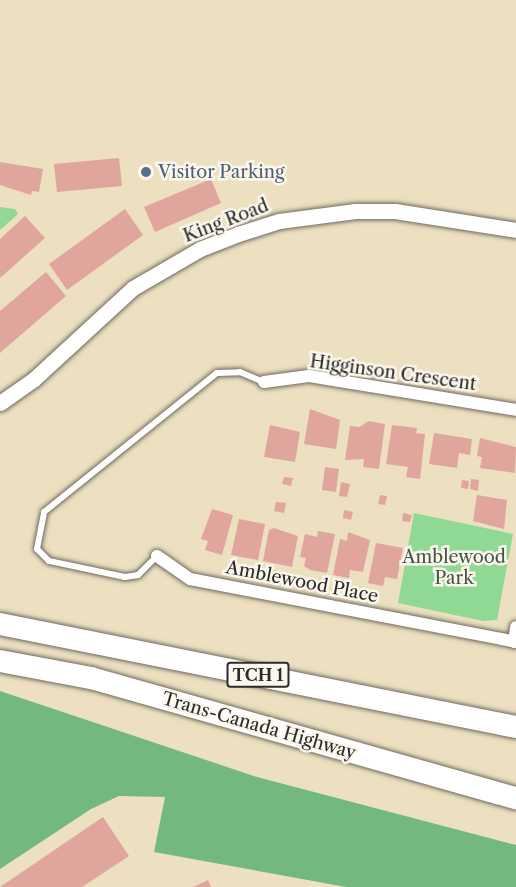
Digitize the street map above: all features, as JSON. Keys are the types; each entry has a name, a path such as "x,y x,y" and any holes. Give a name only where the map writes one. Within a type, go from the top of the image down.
{"highway":[{"name":"TCH 1","path":"0,624 516,727"},
{"name":"Trans-Canada Highway","path":"0,661 91,678 516,798"}],"street":[{"name":"King Road","path":"0,404 34,379 133,288 200,249 238,234 279,221 355,211 395,211 516,230"},
{"name":"Higginson Crescent","path":"264,382 309,376 516,410"},
{"name":"Amblewood Place","path":"157,556 190,579 515,642"},
{"path":"515,642 516,627"}],"lane":[{"path":"157,556 138,576 125,577 49,561 38,549 44,512 217,373 240,372 264,382"}],"green space":[{"path":"0,207 15,209 18,214 0,230"},
{"name":"Amblewood Park","path":"414,513 513,534 497,620 483,621 398,603"},
{"path":"0,691 257,777 516,845 516,887 346,887 154,852 165,797 119,796 91,809 0,869"}],"building":[{"path":"119,158 122,186 57,192 54,164"},
{"path":"0,162 43,169 39,192 32,191 31,195 0,185"},
{"path":"211,179 221,203 155,232 144,207"},
{"path":"125,209 143,235 67,290 49,264"},
{"path":"25,216 45,238 0,278 0,239"},
{"path":"46,272 66,296 0,353 0,311"},
{"path":"310,409 340,420 336,449 304,444"},
{"path":"369,421 385,424 379,469 363,467 364,459 345,460 350,426 359,427"},
{"path":"270,425 300,432 295,462 264,457"},
{"path":"392,425 417,428 416,433 425,434 420,479 406,477 408,467 386,464"},
{"path":"434,433 472,439 470,455 459,453 457,468 429,464"},
{"path":"480,438 516,447 515,473 480,468 482,457 477,456"},
{"path":"325,467 339,469 336,492 322,490"},
{"path":"284,477 293,478 291,486 282,484"},
{"path":"471,479 479,480 478,491 470,489"},
{"path":"462,480 469,481 468,489 461,488"},
{"path":"341,482 350,484 347,497 339,496"},
{"path":"380,495 387,496 385,505 378,504"},
{"path":"477,495 507,500 504,529 473,521"},
{"path":"276,502 286,503 284,513 274,511"},
{"path":"212,509 233,515 222,555 205,550 208,541 201,539"},
{"path":"344,510 353,512 351,520 343,518"},
{"path":"403,513 412,515 410,522 402,521"},
{"path":"239,519 265,524 258,560 231,555"},
{"path":"274,528 298,536 292,567 263,561 269,530"},
{"path":"318,531 335,534 327,573 310,570 304,566 306,558 300,557 305,534 317,537"},
{"path":"348,532 370,540 363,572 350,570 349,578 333,575 340,539 347,541"},
{"path":"376,543 403,548 397,579 385,577 383,586 368,583"},
{"path":"103,817 129,856 82,887 0,887"},
{"path":"208,880 211,887 193,887"}],"place":[{"name":"Visitor Parking","path":"146,172"}]}
